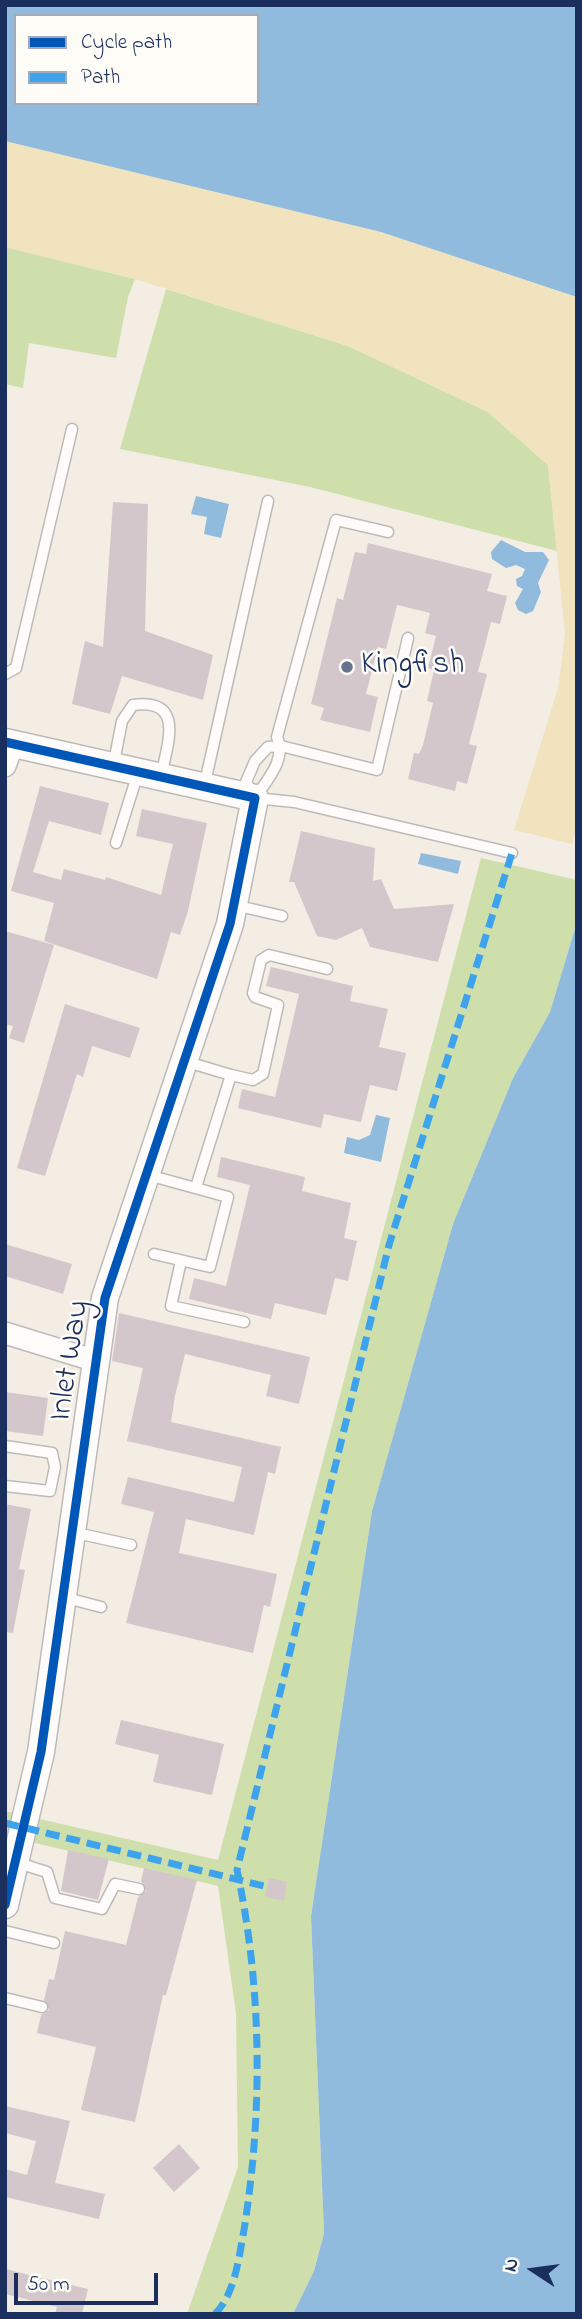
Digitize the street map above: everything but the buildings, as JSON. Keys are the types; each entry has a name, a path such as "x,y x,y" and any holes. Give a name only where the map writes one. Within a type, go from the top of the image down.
{"street":[{"path":"8,751 150,775 255,798"},
{"name":"Inlet Way","path":"5,1905 41,1752 72,1532 67,1470 96,1361 105,1297 234,905 255,798"},
{"path":"5,1333 96,1361"}],"lane":[{"path":"5,674 16,668 72,429"},
{"path":"204,786 268,501"},
{"path":"255,798 279,760 281,746 277,737 336,520 387,532"},
{"path":"255,798 246,782 255,761 268,747 281,746 377,770 408,638"},
{"path":"112,768 122,721 133,705 152,703 162,708 171,725 116,843"},
{"path":"255,798 294,802 512,853"},
{"path":"234,905 282,916"},
{"path":"184,1062 253,1080 263,1074 278,1005 255,997 253,993 265,956 327,970"},
{"path":"196,1187 231,1075"},
{"path":"146,1174 228,1197 213,1264 205,1267 154,1254"},
{"path":"181,1261 171,1306 244,1322"},
{"path":"5,1446 52,1453 67,1470 50,1492 5,1486"},
{"path":"72,1532 131,1545"},
{"path":"62,1597 101,1607"},
{"path":"15,1862 47,1872 55,1898 102,1909 115,1884 139,1889"},
{"path":"5,1931 54,1943"},
{"path":"5,1998 43,2007"}],"green space":[{"path":"5,247 135,279 128,297 116,358 29,343 23,388 5,384"},
{"path":"166,289 348,346 488,412 548,465 557,551 310,487 120,449"},
{"path":"481,858 577,880 577,922 550,1012 513,1078 453,1224 372,1511 311,1916 324,2233 314,2271 293,2314 187,2314 238,2167 236,2013 218,1886 5,1836 5,1811 218,1860"}],"sand":[{"path":"5,141 381,232 577,297 577,824 572,844 514,830 558,688 565,634 548,465 488,412 348,346 135,279 5,247"}],"water":[{"path":"5,5 577,5 577,297 381,232 5,141"},
{"path":"196,496 229,504 221,538 204,534 207,517 191,514"},
{"path":"501,540 525,552 543,552 549,560 538,583 541,592 533,611 526,614 518,610 515,603 523,589 517,586 516,579 522,576 525,569 516,565 506,568 492,559 491,552"},
{"path":"421,853 461,861 458,874 418,864"},
{"path":"577,922 577,2314 293,2314 314,2271 324,2233 311,1916 372,1511 453,1224 513,1078 550,1012"},
{"path":"376,1115 390,1118 381,1162 344,1153 347,1137 359,1140 370,1135"}],"marked path":[{"path":"215,2314 232,2286 240,2252 250,2185 257,2095 255,2004 237,1870 389,1245 512,853"},
{"path":"5,1823 264,1886"}],"cycle path":[{"path":"5,742 255,798 230,924 105,1298 41,1752 5,1905"}],"place":[{"name":"Kingfish","path":"347,667"}]}
